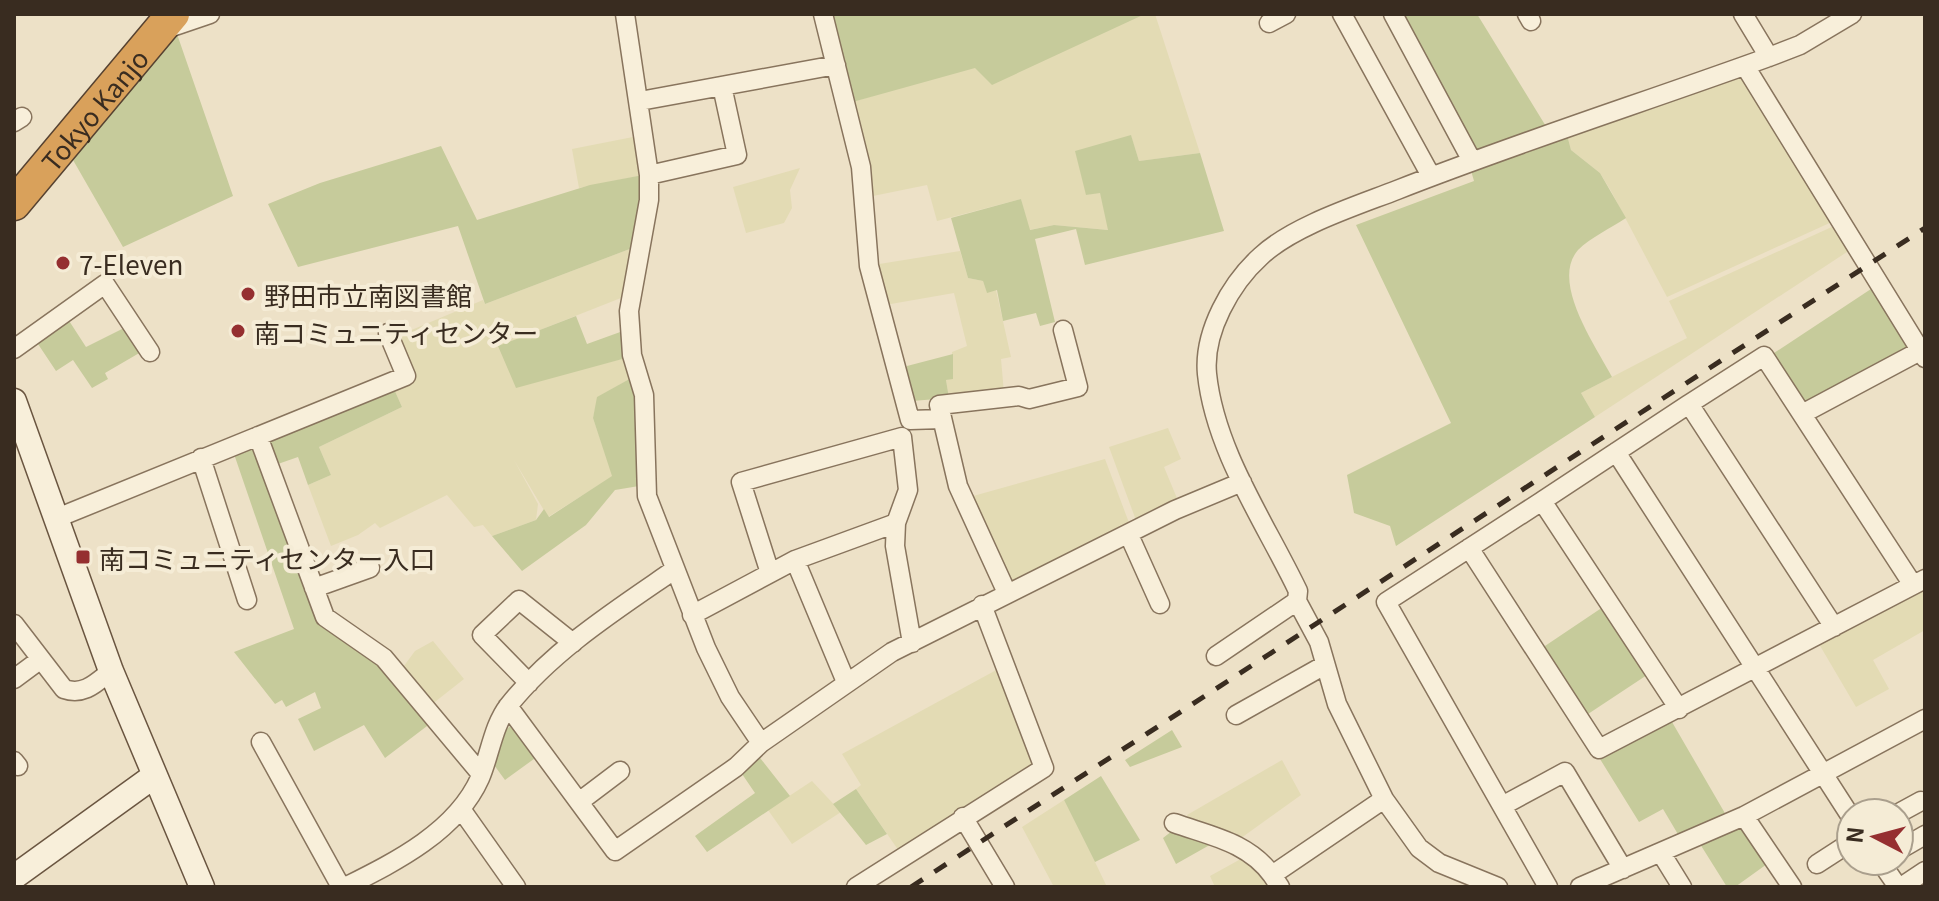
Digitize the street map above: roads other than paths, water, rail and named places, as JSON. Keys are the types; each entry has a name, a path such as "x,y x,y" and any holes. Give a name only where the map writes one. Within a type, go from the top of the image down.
{"highway":[{"name":"Tokyo Kanjo","path":"14,174 160,20"},
{"name":"Tokyo Kanjo","path":"14,204 160,20"}],"street":[{"path":"160,20 210,14"},
{"path":"625,14 649,175 649,200 629,311 629,335 644,395 647,496 692,615 730,697 761,743"},
{"path":"823,14 861,167 869,266 910,420 942,419"},
{"path":"1269,23 1286,14"},
{"path":"1342,14 1431,176"},
{"path":"1393,14 1472,161"},
{"path":"1743,14 1769,57"},
{"path":"1498,887 1439,863 1419,848 1384,799 1360,755 1323,666 1319,642 1297,601 1298,591 1242,482 1214,408 1207,373 1208,344 1232,291 1260,256 1284,240 1431,176 1800,45 1852,14"},
{"path":"640,101 836,65"},
{"path":"1745,66 1923,355 1802,414"},
{"path":"649,175 737,155 722,86"},
{"path":"14,349 105,284 150,352"},
{"path":"1007,593 958,486 939,405 1019,396 1029,399 1078,387 1063,330"},
{"path":"57,518 406,376 388,333"},
{"path":"1469,548 1599,749 1919,582 1764,356 1386,602 1548,887"},
{"path":"14,401 111,671 202,887"},
{"path":"1689,404 1834,627"},
{"path":"258,436 325,617 384,658 481,774"},
{"path":"770,573 741,482 902,437 908,490 896,523 895,546 912,643"},
{"path":"1616,452 1838,797"},
{"path":"201,458 247,600"},
{"path":"508,706 615,851 736,767 761,743 892,652 1175,510 1242,482"},
{"path":"1542,501 1679,709"},
{"path":"692,615 795,560 896,523"},
{"path":"1129,535 1160,604"},
{"path":"795,560 846,682"},
{"path":"314,588 370,568"},
{"path":"261,742 343,887 442,829 461,809 481,774 508,706 537,672 674,570"},
{"path":"529,683 482,635 519,600 573,643"},
{"path":"1216,656 1297,601"},
{"path":"856,887 1044,768 982,605"},
{"path":"14,624 64,689 75,693 111,671"},
{"path":"14,679 41,659"},
{"path":"1236,715 1323,666"},
{"path":"1580,887 1744,816 1821,772 1925,719"},
{"path":"579,802 620,771"},
{"path":"1502,806 1565,772 1623,869"},
{"path":"14,877 154,776"},
{"path":"1174,823 1243,847 1261,860 1276,881 1384,799"},
{"path":"1915,804 1921,801"},
{"path":"461,809 516,887"},
{"path":"1744,816 1792,887"},
{"path":"963,817 1005,887"},
{"path":"1817,864 1835,852"},
{"path":"1661,853 1682,887"},
{"path":"1900,887 1925,871"}],"railway":[{"path":"911,887 1925,228"}],"place":[{"name":"7-Eleven","path":"63,263"},
{"name":"野田市立南図書館","path":"248,294"},
{"name":"南コミュニティセンター","path":"238,331"},
{"name":"南コミュニティセンター入口","path":"83,557"}]}
